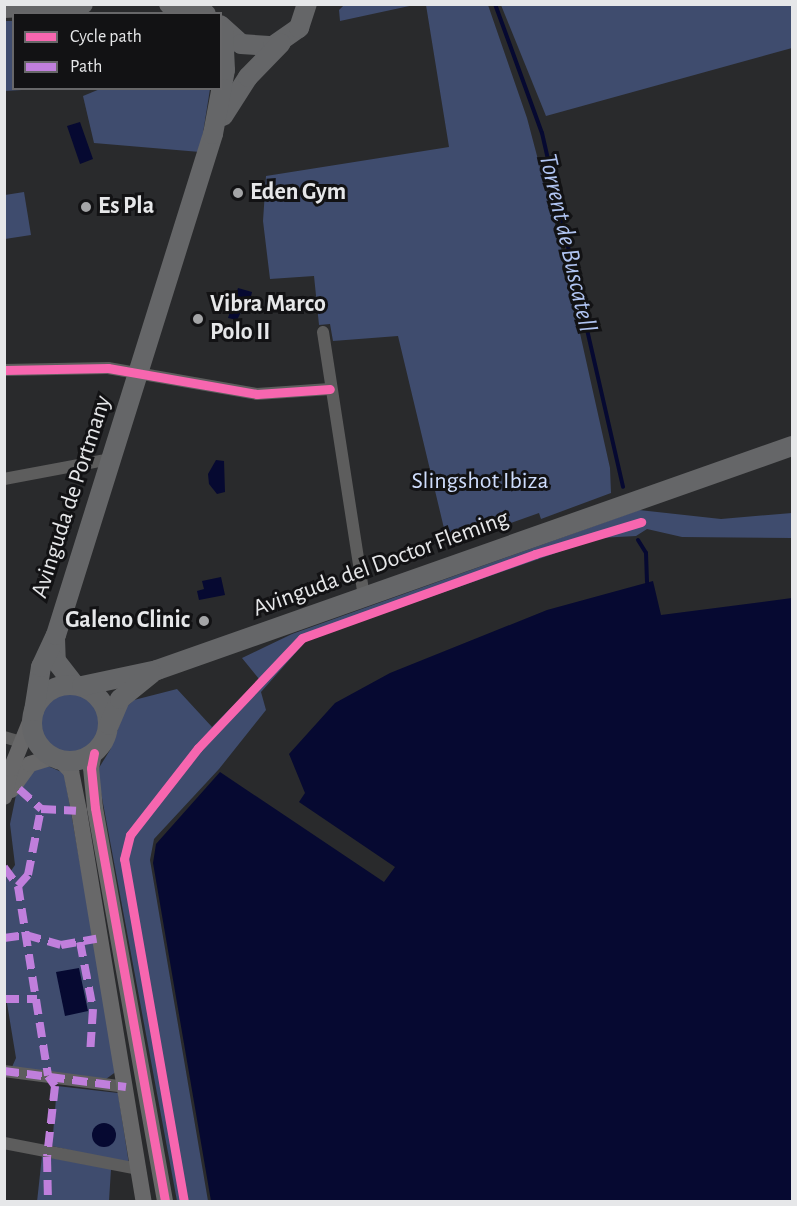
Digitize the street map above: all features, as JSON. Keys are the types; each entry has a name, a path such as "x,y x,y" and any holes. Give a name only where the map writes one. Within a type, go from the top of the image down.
{"main road":[{"path":"4,8 83,4"},
{"path":"169,4 199,12"},
{"name":"Avinguda de Portmany","path":"213,134 234,96 281,43 299,28 307,4"},
{"path":"222,25 249,47 281,43"},
{"name":"Avinguda de Portmany","path":"222,46 225,70 222,86"},
{"name":"Avinguda de Portmany","path":"33,714 41,667 56,635 213,134 221,90"},
{"name":"Avinguda del Doctor Fleming","path":"78,685 157,670 792,446"},
{"name":"Avinguda de Portmany","path":"56,635 56,661 78,685"},
{"name":"Avinguda del Doctor Fleming","path":"108,726 120,699 157,670"},
{"path":"78,685 102,701 108,726 104,741 94,753 74,761 56,758 36,740 33,714 49,691 78,685"}],"street":[{"path":"323,332 330,389 364,596"},
{"path":"4,370 73,367 139,370 257,394 330,389"},
{"path":"4,479 111,459"},
{"path":"4,800 13,740 33,714"},
{"path":"94,753 91,768 95,808 165,1202"},
{"path":"4,800 26,767 56,758 71,771 144,1202"},
{"path":"4,1071 145,1089"},
{"path":"4,1143 138,1169 156,1156"}],"green space":[{"path":"344,5 414,5 340,21 339,10"},
{"name":"Slingshot Ibiza","path":"426,5 488,5 527,118 559,239 610,468 611,493 541,519 539,513 448,545 398,336 333,341 330,324 319,325 314,276 270,279 263,221 266,176 449,147"},
{"path":"501,5 792,5 792,48 546,116"},
{"path":"5,21 12,21 12,90 22,90 5,91"},
{"path":"98,90 210,90 200,152 94,143 83,96"},
{"path":"24,192 31,235 5,239 5,195"},
{"path":"639,510 721,519 792,513 792,538 682,537 647,529 636,536 599,538 307,640 261,692 266,710 219,769 154,839 150,860 208,1201 177,1201 97,771 110,750 126,707 134,700 177,689 212,727 259,679 242,658 292,634"},
{"path":"64,694 76,694 91,702 99,717 99,729 91,744 76,752 64,752 49,744 41,729 41,717 49,702"},
{"path":"43,764 64,773 117,1071 106,1079 12,1067 16,1058 4,985 4,881 15,865 10,824 16,795 28,773"},
{"path":"57,1086 118,1093 129,1164 52,1146"},
{"path":"42,1156 111,1169 109,1201 37,1202"}],"shaded area":[{"path":"80,122 93,159 80,164 67,126"},
{"path":"238,288 252,292 248,310 242,310 237,320 228,318"},
{"path":"216,460 224,461 225,492 217,494 209,484 208,474"},
{"path":"221,577 225,595 199,600 197,591 204,589 202,581"},
{"path":"653,581 661,615 792,598 792,1201 211,1201 153,863 156,844 220,772 384,882 395,867 299,802 305,793 289,754 335,703 390,673 547,610"},
{"path":"79,968 88,1011 65,1016 56,972"},
{"path":"104,1123 113,1126 116,1135 113,1144 104,1147 95,1144 92,1135 95,1126"}],"waterway":[{"name":"Torrent de Buscatell","path":"495,4 542,133 623,487"},
{"name":"Torrent de Buscatell","path":"638,540 646,553 647,582"}],"marked path":[{"path":"19,789 41,809 76,811"},
{"path":"18,886 28,875 41,809"},
{"path":"4,867 18,886 48,1076 55,1086 47,1157 48,1202"},
{"path":"4,938 26,935 61,945 96,939"},
{"path":"80,942 93,1009 90,1054"},
{"path":"4,999 37,999"},
{"path":"4,1071 126,1087"}],"cycle path":[{"path":"4,370 108,368 257,394 330,389"},
{"path":"184,1202 124,859 130,835 198,748 302,638 535,554 641,522"},
{"path":"94,753 91,768 95,808 165,1202"}],"place":[{"name":"Eden Gym","path":"238,193"},
{"name":"Es Pla","path":"86,207"},
{"name":"Vibra Marco Polo II","path":"198,319"},
{"name":"Galeno Clinic","path":"204,621"}]}
